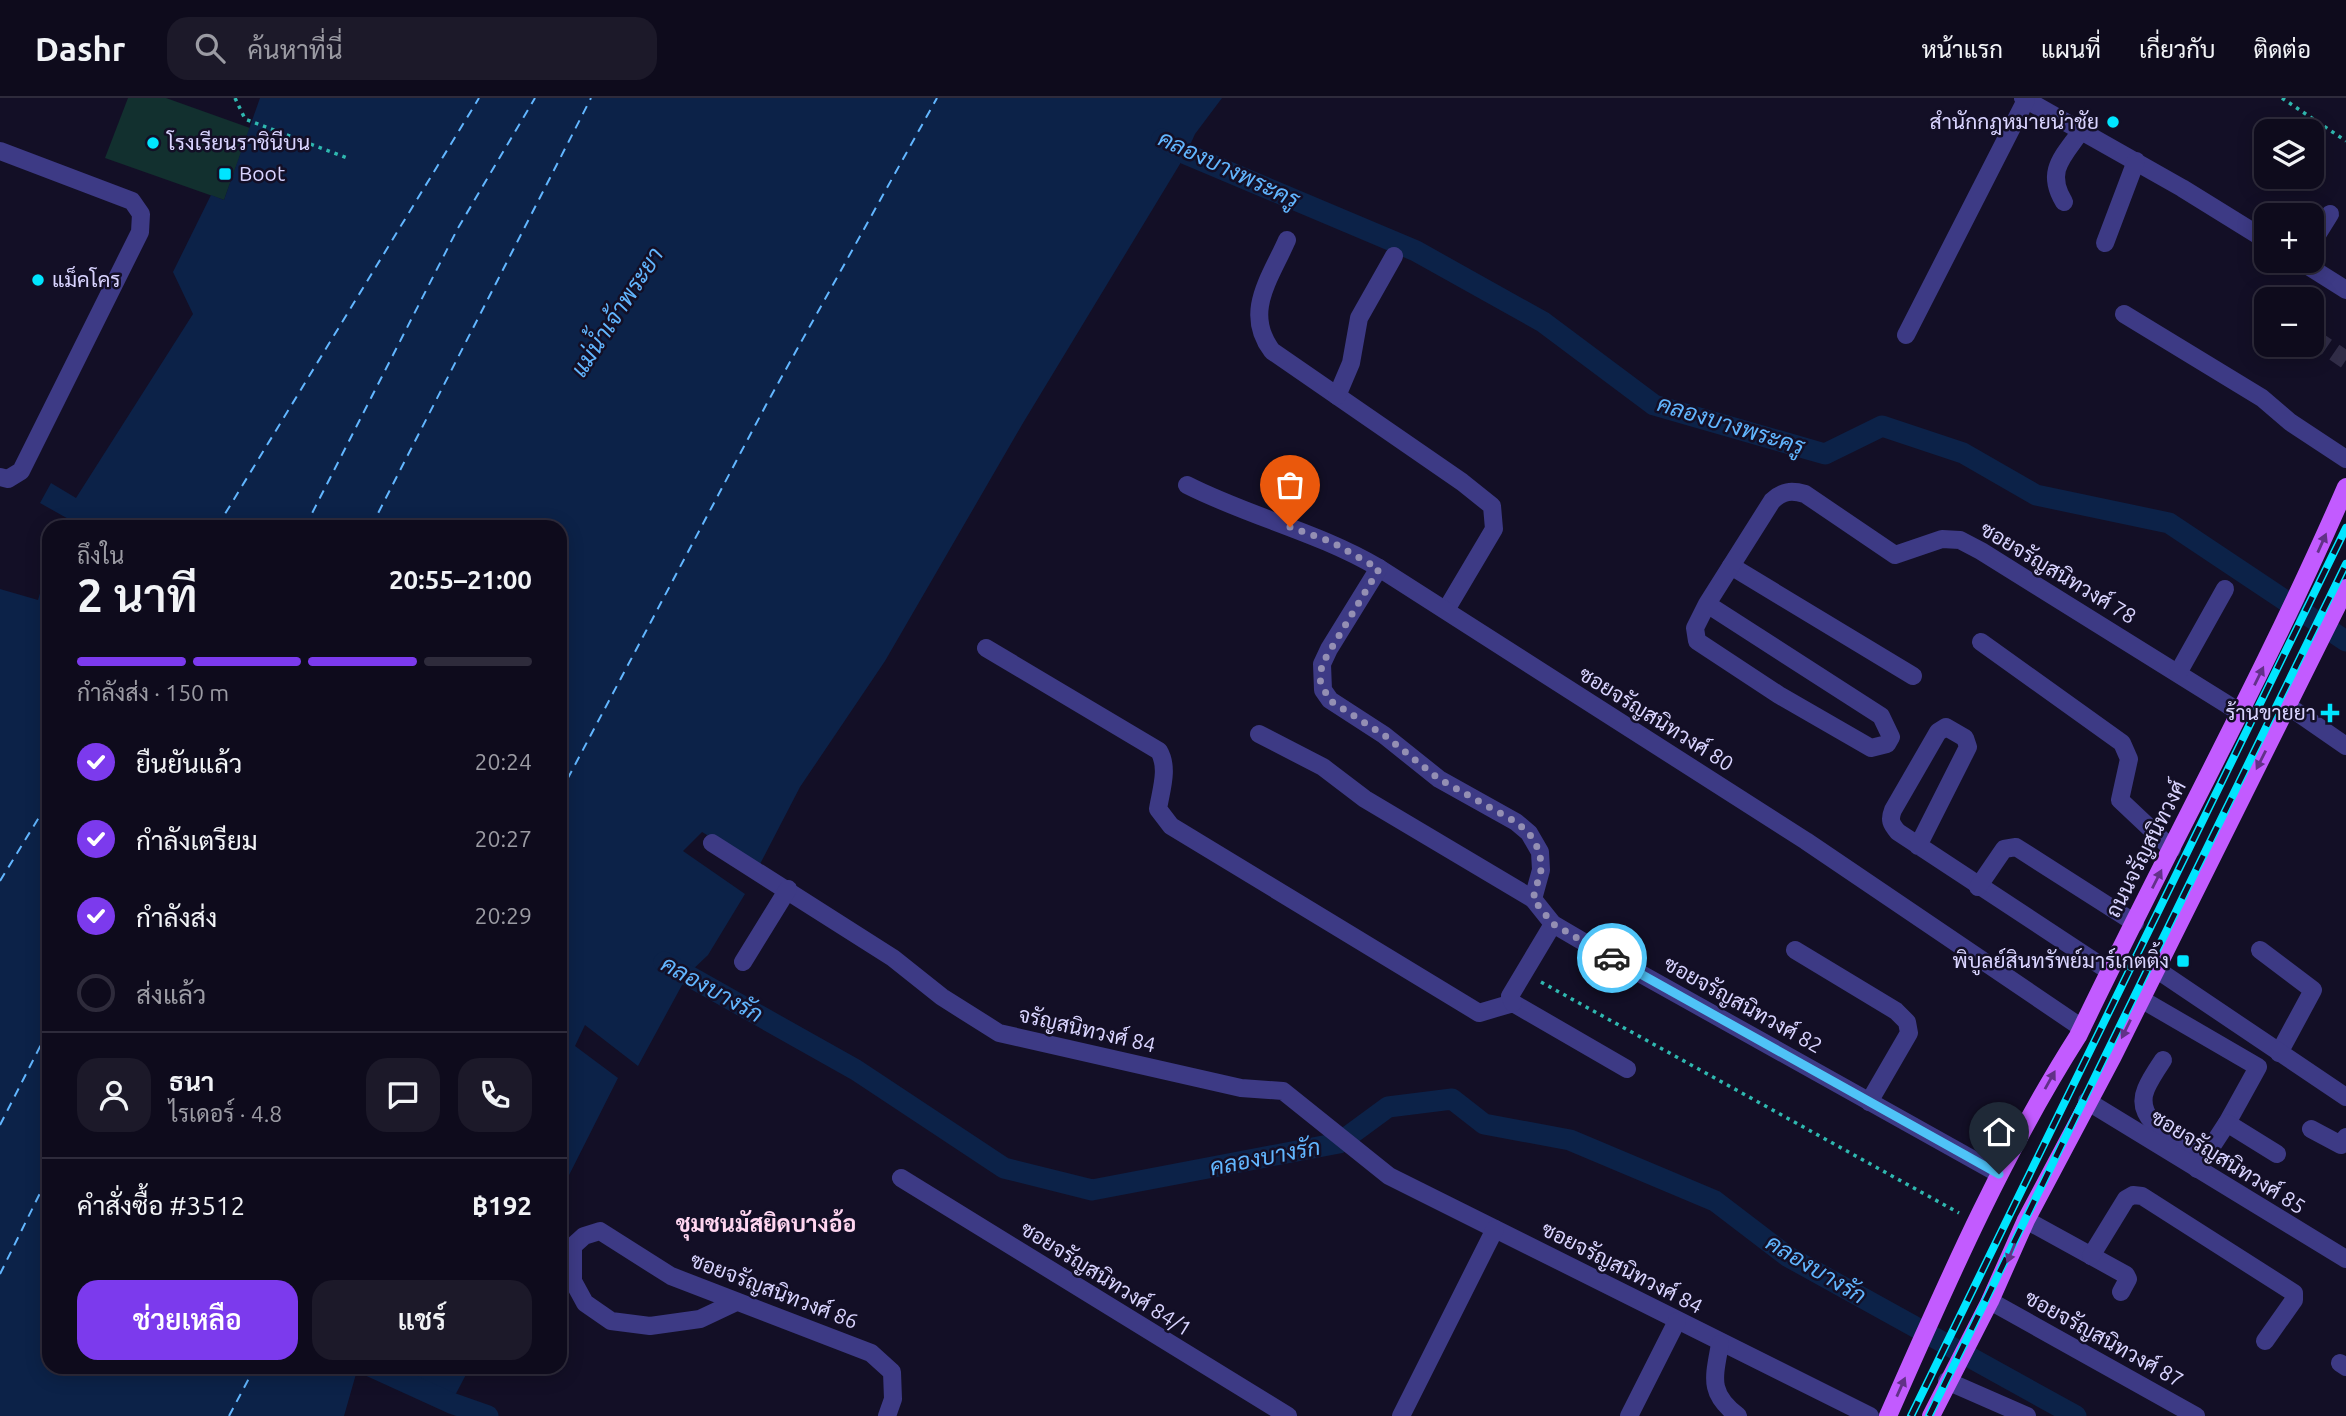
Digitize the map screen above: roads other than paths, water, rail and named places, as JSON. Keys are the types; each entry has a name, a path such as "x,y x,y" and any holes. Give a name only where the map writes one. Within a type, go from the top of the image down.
{"main road":[{"name":"ถนนจรัญสนิทวงศ์","path":"1888,1416 1999,1174 2082,1028 2298,598 2346,487"},
{"path":"1931,1416 1990,1301 2026,1220 2141,999 2346,588"}],"street":[{"path":"1906,335 2024,99 2136,161 2254,233"},
{"path":"2064,202 2054,185 2055,173 2081,131"},
{"path":"0,151 132,201 141,214 140,232 21,471 8,479 0,477"},
{"path":"2105,243 2136,161"},
{"path":"2324,224 2330,214"},
{"path":"1287,240 1259,304 1258,328 1272,351 1492,506 1494,529 1446,610"},
{"path":"1337,396 1351,363 1359,318 1394,256"},
{"path":"2319,273 2346,290"},
{"path":"2124,314 2262,398 2290,422 2346,459"},
{"name":"ซอยจรัญสนิทวงศ์ 80","path":"1187,485 1213,498 1332,542 1379,569 1806,841 2082,1028"},
{"name":"ซอยจรัญสนิทวงศ์ 78","path":"1707,604 1881,716 1889,727 1891,737 1887,744 1871,748 1700,644 1695,628 1707,604 1772,501 1780,494 1797,492 1805,494 1895,555 1904,554 1927,542 1960,540 2241,713"},
{"path":"1731,566 1913,676"},
{"path":"1379,569 1322,664 1323,690 1329,700 1384,735 1439,779 1516,822 1529,833 1540,852 1541,870 1533,899"},
{"path":"2178,673 2225,589"},
{"path":"1981,642 2122,743 2129,759 2120,800 2172,849"},
{"path":"986,648 1159,751 1164,760 1164,772 1158,809 1163,819 1171,826 1479,1013 1513,1003"},
{"path":"2288,706 2346,746"},
{"path":"1918,846 1968,747 1965,738 1946,727 1938,732 1890,817 1898,832 1918,846 1978,887 2109,971"},
{"name":"ซอยจรัญสนิทวงศ์ 82","path":"1259,734 1323,766 1365,799 1533,899 1553,924 1999,1174"},
{"name":"จรัญสนิทวงศ์ 84","path":"712,844 788,889 893,958 942,997 999,1033 1241,1087 1283,1091 1359,1152"},
{"path":"1978,887 2004,849 2016,847 2135,923"},
{"path":"743,962 788,889"},
{"path":"1553,924 1515,984 1510,996 1513,1003 1627,1069"},
{"path":"1795,950 1896,1011 1907,1022 1909,1033 1869,1102"},
{"path":"2260,950 2313,990 2279,1053"},
{"path":"2156,969 2346,1097"},
{"path":"2141,999 2258,1067 2227,1123 2197,1169"},
{"path":"2163,1060 2144,1091 2145,1106 2151,1121 2180,1142 2208,1153"},
{"name":"ซอยจรัญสนิทวงศ์ 85","path":"2087,1101 2346,1259"},
{"path":"2227,1123 2277,1154"},
{"path":"2311,1129 2341,1145 2346,1137"},
{"name":"ซอยจรัญสนิทวงศ์ 84","path":"1359,1152 1389,1176 1720,1344 1870,1416"},
{"name":"ซอยจรัญสนิทวงศ์ 84/1","path":"901,1178 1288,1416"},
{"path":"2091,1256 2126,1199 2133,1195 2142,1196 2294,1293 2294,1300 2265,1341"},
{"path":"2026,1220 2127,1277 2121,1292"},
{"path":"1401,1416 1494,1229"},
{"name":"ซอยจรัญสนิทวงศ์ 86","path":"736,1302 700,1319 650,1326 611,1321 585,1303 573,1281 573,1246 584,1236 600,1231 671,1276 871,1353 892,1372 893,1399 887,1416"},
{"name":"ซอยจรัญสนิทวงศ์ 87","path":"1990,1301 2196,1416"},
{"path":"1629,1416 1677,1321"},
{"path":"1720,1344 1714,1387 1722,1404 1738,1416"},
{"path":"1947,1381 2017,1415"}],"water":[{"name":"แม่น้ำเจ้าพระยา","path":"260,98 1222,98 1195,134 1186,154 1023,423 885,661 800,787 759,866 702,832 683,851 745,894 708,955 688,974 638,1066 585,1025 575,1046 618,1078 567,1179 567,520 70,520 40,503 51,483 76,498 193,314 173,272 211,195 224,200"},
{"path":"42,586 42,1374 356,1374 344,1416 0,1416 0,589 38,600"},
{"path":"376,1374 466,1374 451,1403"}],"waterway":[{"name":"คลองบางพระครู","path":"1162,139 1186,154 1416,251 1543,322 1654,405 1825,454 1882,426 1963,453 2036,495 2169,523 2346,641"},
{"name":"คลองบางรัก","path":"664,962 856,1070 1004,1168 1092,1190 1339,1143 1388,1107 1452,1099 1484,1124 1570,1140 1715,1201 1787,1256 2076,1416"},
{"path":"387,1374 451,1403 488,1416"}],"tunnel":[{"path":"2324,345 2346,360"}],"railway":[{"path":"1911,1416 2346,528"},
{"path":"1929,1416 2346,564"}],"place":[{"name":"สำนักกฎหมายนำชัย","path":"2113,122"},
{"name":"โรงเรียนราชินีบน","path":"153,143"},
{"name":"Boot","path":"225,174"},
{"name":"แม็คโคร","path":"38,280"},
{"name":"ร้านขายยา","path":"2330,713"},
{"name":"พิบูลย์สินทรัพย์มาร์เกตติ้ง","path":"2183,961"}],"district":[{"name":"ชุมชนมัสยิดบางอ้อ","path":"766,1224"}]}
